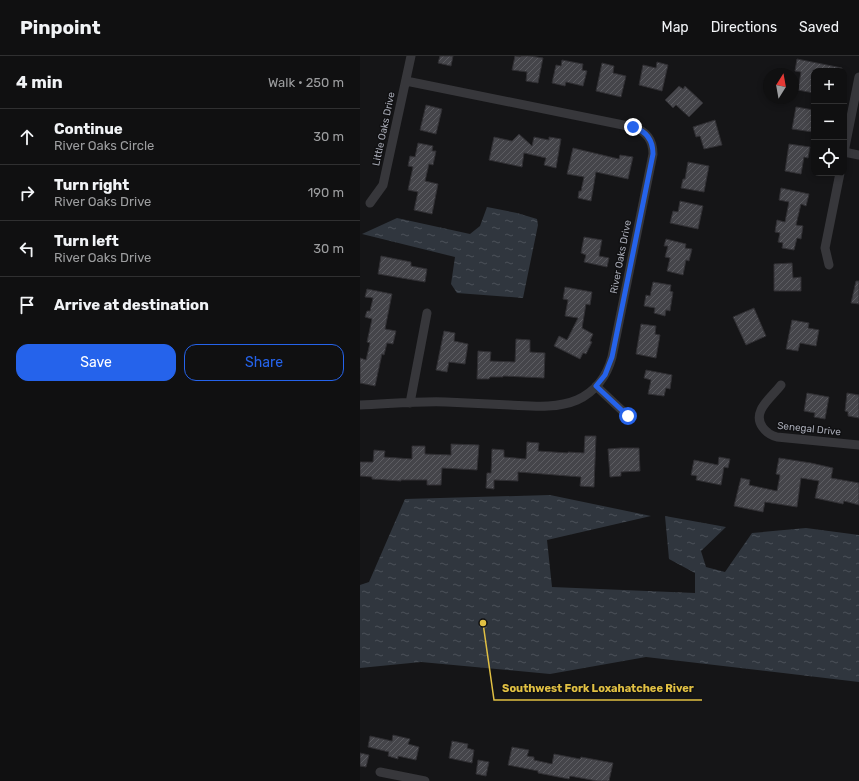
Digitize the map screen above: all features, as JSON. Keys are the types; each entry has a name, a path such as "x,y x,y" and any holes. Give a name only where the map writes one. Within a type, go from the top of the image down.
{"street":[{"name":"Little Oaks Drive","path":"370,203 383,185 411,56"},
{"path":"846,140 859,77"},
{"name":"River Oaks Drive","path":"360,405 410,402 556,405 576,400 588,394 605,375 612,357 653,154 653,148 648,136 644,132 633,127 406,81"},
{"path":"847,153 859,155"},
{"path":"829,265 825,248 839,176"},
{"path":"410,402 427,313"},
{"name":"Senegal Drive","path":"781,385 761,410 760,416 762,425 766,432 777,437 859,445"},
{"path":"596,386 628,416"},
{"path":"380,772 425,781"}],"water":[{"path":"487,207 537,219 538,225 523,298 457,293 451,284 455,257 362,234 397,218 470,234 480,226"},
{"path":"550,495 651,516 547,540 552,587 695,593 695,573 669,559 665,516 726,527 701,551 706,567 725,572 752,533 806,528 859,535 859,682 646,657 550,674 421,662 360,668 360,585 369,582 405,499"}],"building":[{"path":"440,56 453,56 451,66 438,63"},
{"path":"515,56 543,58 538,83 526,81 527,72 512,70"},
{"path":"797,59 842,68 811,68 811,92 799,90 801,72 799,72 799,68 796,68"},
{"path":"562,60 583,64 582,70 587,71 583,86 566,82 565,86 552,83 556,65 561,66"},
{"path":"657,62 668,65 662,91 639,85 643,65 656,68"},
{"path":"602,63 614,66 613,73 626,76 621,97 596,91"},
{"path":"679,86 683,89 685,86 703,103 689,117 676,105 673,108 665,100"},
{"path":"426,105 442,109 436,134 420,130"},
{"path":"796,107 811,110 811,132 792,129"},
{"path":"715,120 722,145 704,149 700,136 696,137 693,127"},
{"path":"519,134 532,146 534,137 549,140 549,137 561,139 556,168 544,165 546,158 524,153 522,167 489,160 494,137 512,141"},
{"path":"418,143 433,146 432,151 436,151 433,165 429,164 425,181 438,184 432,214 414,210 418,192 408,190 413,167 408,166 410,156 415,157"},
{"path":"789,144 810,147 808,158 804,157 801,174 785,171"},
{"path":"573,148 619,159 620,155 633,157 628,179 596,172 591,201 578,198 584,177 567,174"},
{"path":"688,162 709,166 704,192 681,188 683,179 685,179"},
{"path":"781,188 809,194 806,206 801,204 796,225 803,226 801,239 797,238 794,250 782,248 783,243 778,242 780,233 775,232 777,220 785,222 789,202 779,200"},
{"path":"680,201 703,206 698,229 670,223 673,211 678,212"},
{"path":"584,237 602,240 599,256 609,258 607,267 584,262 586,255 581,253"},
{"path":"666,239 686,244 685,248 692,249 689,261 686,260 683,275 667,271 670,258 665,257 668,246 664,246"},
{"path":"381,256 411,262 411,266 427,269 425,282 378,274"},
{"path":"792,263 793,278 801,277 801,291 774,291 774,264"},
{"path":"856,281 859,281 859,304 851,303"},
{"path":"653,282 671,285 670,291 673,292 670,311 666,310 665,316 654,313 655,308 644,306 646,295 650,296"},
{"path":"565,287 592,292 590,305 586,304 582,328 593,334 590,341 592,342 586,354 583,353 580,359 554,346 559,336 567,340 578,318 565,316 568,300 563,299"},
{"path":"367,289 392,294 385,329 396,331 393,344 387,343 384,355 382,354 375,386 360,383 360,358 366,360 370,343 367,342 372,319 365,317 367,311 370,311 373,298 365,297"},
{"path":"754,308 766,336 746,345 733,317"},
{"path":"792,320 809,323 808,328 819,330 816,346 800,343 798,351 786,349"},
{"path":"641,324 656,326 655,334 660,335 656,358 636,354"},
{"path":"444,331 455,333 454,341 468,344 465,364 449,362 447,372 436,370"},
{"path":"516,339 530,340 530,352 545,353 544,378 503,376 490,377 489,379 477,379 478,351 491,352 490,361 515,362"},
{"path":"646,370 672,375 670,389 666,388 664,396 648,394 651,380 644,378"},
{"path":"807,393 829,397 825,419 814,417 815,413 804,411"},
{"path":"847,393 859,395 859,418 848,416 848,412 845,411"},
{"path":"585,436 596,436 594,487 580,486 581,477 518,472 518,481 494,480 494,489 486,488 487,473 491,473 492,449 504,450 504,457 526,459 527,442 539,443 538,451 584,453"},
{"path":"451,444 479,445 477,470 442,468 441,485 427,485 427,480 401,481 372,479 372,477 360,476 360,462 373,462 374,450 385,451 384,457 412,459 412,446 425,446 425,454 451,455"},
{"path":"639,448 640,471 621,472 621,476 610,477 608,449"},
{"path":"719,457 730,459 728,468 724,467 721,485 696,480 697,476 691,475 694,460 718,465"},
{"path":"779,458 833,468 831,478 859,483 859,505 844,501 843,504 815,498 819,481 801,478 797,507 765,502 763,512 734,506 741,478 750,480 749,485 777,491 780,475 776,474"},
{"path":"393,735 410,739 408,744 419,747 416,760 398,756 398,759 388,756 389,752 368,747 370,736 392,741"},
{"path":"452,741 468,744 467,748 474,750 472,763 449,758"},
{"path":"512,747 529,750 527,756 534,757 534,760 552,764 554,754 613,763 609,781 597,781 570,776 569,779 508,765"},
{"path":"360,753 369,755 366,767 360,766"},
{"path":"478,760 489,762 486,776 476,774"}],"place":[{"name":"Southwest Fork Loxahatchee River","path":"483,623"}],"route":[{"path":"628,416 596,386 605,375 612,357 653,154 653,148 648,136 644,132 633,127"}]}
